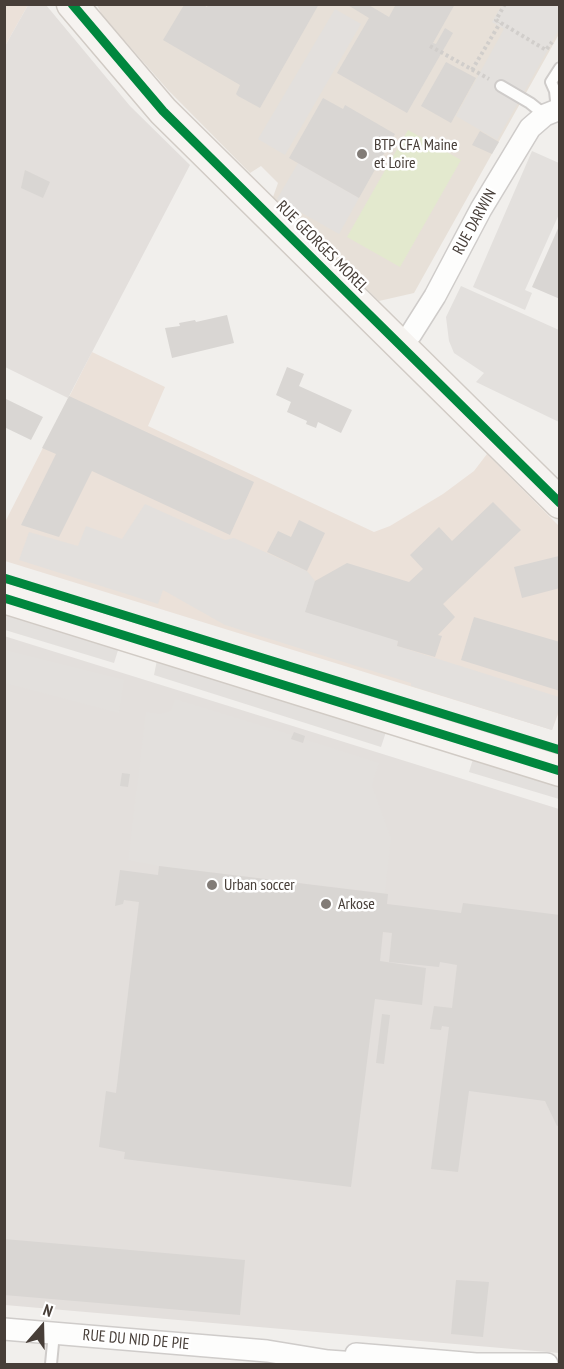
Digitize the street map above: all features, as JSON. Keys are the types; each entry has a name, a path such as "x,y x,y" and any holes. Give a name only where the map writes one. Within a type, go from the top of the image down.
{"street":[{"name":"RUE GEORGES MOREL","path":"72,4 162,111 560,503"},
{"name":"RUE DARWIN","path":"400,346 411,334 435,296 481,209 530,128 554,111"},
{"path":"4,598 560,771"},
{"name":"RUE DU NID DE PIE","path":"4,1329 267,1351 328,1352 476,1364 547,1365"},
{"name":"RUE DU NID DE PIE","path":"267,1351 371,1365"}],"lane":[{"path":"501,86 530,103 554,111 555,91 551,82 560,68"},
{"path":"51,1365 54,1333"}],"path":[{"path":"505,4 496,20 546,50 552,42"},
{"path":"472,70 500,23"},
{"path":"430,46 501,86"}],"shaded area":[{"path":"5,5 28,5 5,46"},
{"path":"28,5 46,5 130,106 190,165 68,398 5,367 5,46"},
{"name":"BTP CFA Maine et Loire","path":"97,5 559,5 559,34 414,293 379,301 273,197 278,183 261,166 250,173 168,90 102,15"},
{"path":"502,5 559,5 559,30 497,140 456,116 504,29 492,22"},
{"path":"335,9 361,24 285,155 258,139"},
{"path":"532,151 559,163 560,212 525,290 532,293 525,310 473,287"},
{"path":"298,163 359,198 339,234 277,199"},
{"path":"461,286 559,330 559,422 476,382 484,373 454,353 449,341 446,317"},
{"path":"92,352 165,387 148,426 374,532 390,526 443,494 474,471 487,454 559,526 560,709 552,730 5,561 4,524"},
{"path":"145,504 225,540 234,538 307,571 315,581 398,641 397,646 559,697 559,709 552,730 225,625 163,590 158,604 19,560 29,532 78,546 86,526 122,539"},
{"path":"73,601 204,642 201,652 70,610"},
{"path":"4,612 119,647 114,663 5,630"},
{"path":"4,636 559,809 559,1353 5,1305"},
{"path":"4,650 124,680 119,713 5,683"},
{"path":"157,660 386,732 381,747 154,675"},
{"path":"175,699 292,735 291,739 302,743 304,739 379,763 372,785 391,838 385,893 159,866 128,860 146,712 160,714 171,711"},
{"path":"474,756 559,782 559,799 469,772"}],"green space":[{"path":"408,130 461,160 400,267 347,237"}],"building":[{"path":"209,4 319,4 260,108 236,94 240,85 163,40 184,5 207,7"},
{"path":"346,4 367,4 389,17 396,4 455,4 433,43 436,44 445,28 453,33 407,113 337,73 369,18"},
{"path":"446,62 476,78 451,123 421,106"},
{"path":"323,98 343,109 345,105 395,134 359,198 289,158"},
{"path":"480,131 499,142 492,154 472,145"},
{"path":"25,170 50,182 43,198 21,188"},
{"path":"560,224 560,299 532,287"},
{"path":"227,315 234,343 172,358 165,328 180,326 179,323 195,320 196,322"},
{"path":"287,367 304,374 299,386 352,410 341,433 318,422 316,428 287,412 291,402 276,395"},
{"path":"69,396 254,482 230,535 92,471 59,537 21,525 56,454 42,448"},
{"path":"4,398 43,417 31,440 4,427"},
{"path":"493,502 521,530 443,604 455,617 438,635 442,636 435,657 397,646 398,641 305,612 315,581 347,563 409,582 423,569 410,555 439,527 452,541"},
{"path":"299,520 325,533 307,571 267,552 278,531 291,537"},
{"path":"559,556 560,588 522,598 514,567"},
{"path":"474,617 560,642 560,691 461,660"},
{"path":"294,732 305,736 303,743 291,739"},
{"path":"122,773 130,774 128,787 120,786"},
{"path":"159,866 388,894 387,904 461,913 463,903 560,915 560,1125 557,1126 545,1101 469,1091 458,1172 431,1169 449,1027 442,1026 441,1030 430,1029 434,1006 452,1008 457,965 440,962 439,967 389,962 392,933 383,932 380,961 426,968 422,1005 375,999 351,1187 124,1159 125,1152 99,1147 106,1091 116,1093 139,902 124,900 123,904 115,906 120,870 158,875"},
{"path":"382,1014 390,1015 384,1064 376,1063"},
{"path":"4,1239 245,1260 240,1315 4,1295"},
{"path":"456,1280 489,1282 483,1337 451,1334"}],"cycle path":[{"path":"72,4 163,111 560,503"},
{"path":"4,578 560,750"},
{"path":"4,598 560,771"}],"place":[{"name":"BTP CFA Maine et Loire","path":"362,154"},
{"name":"Urban soccer","path":"212,885"},
{"name":"Arkose","path":"326,904"}]}
